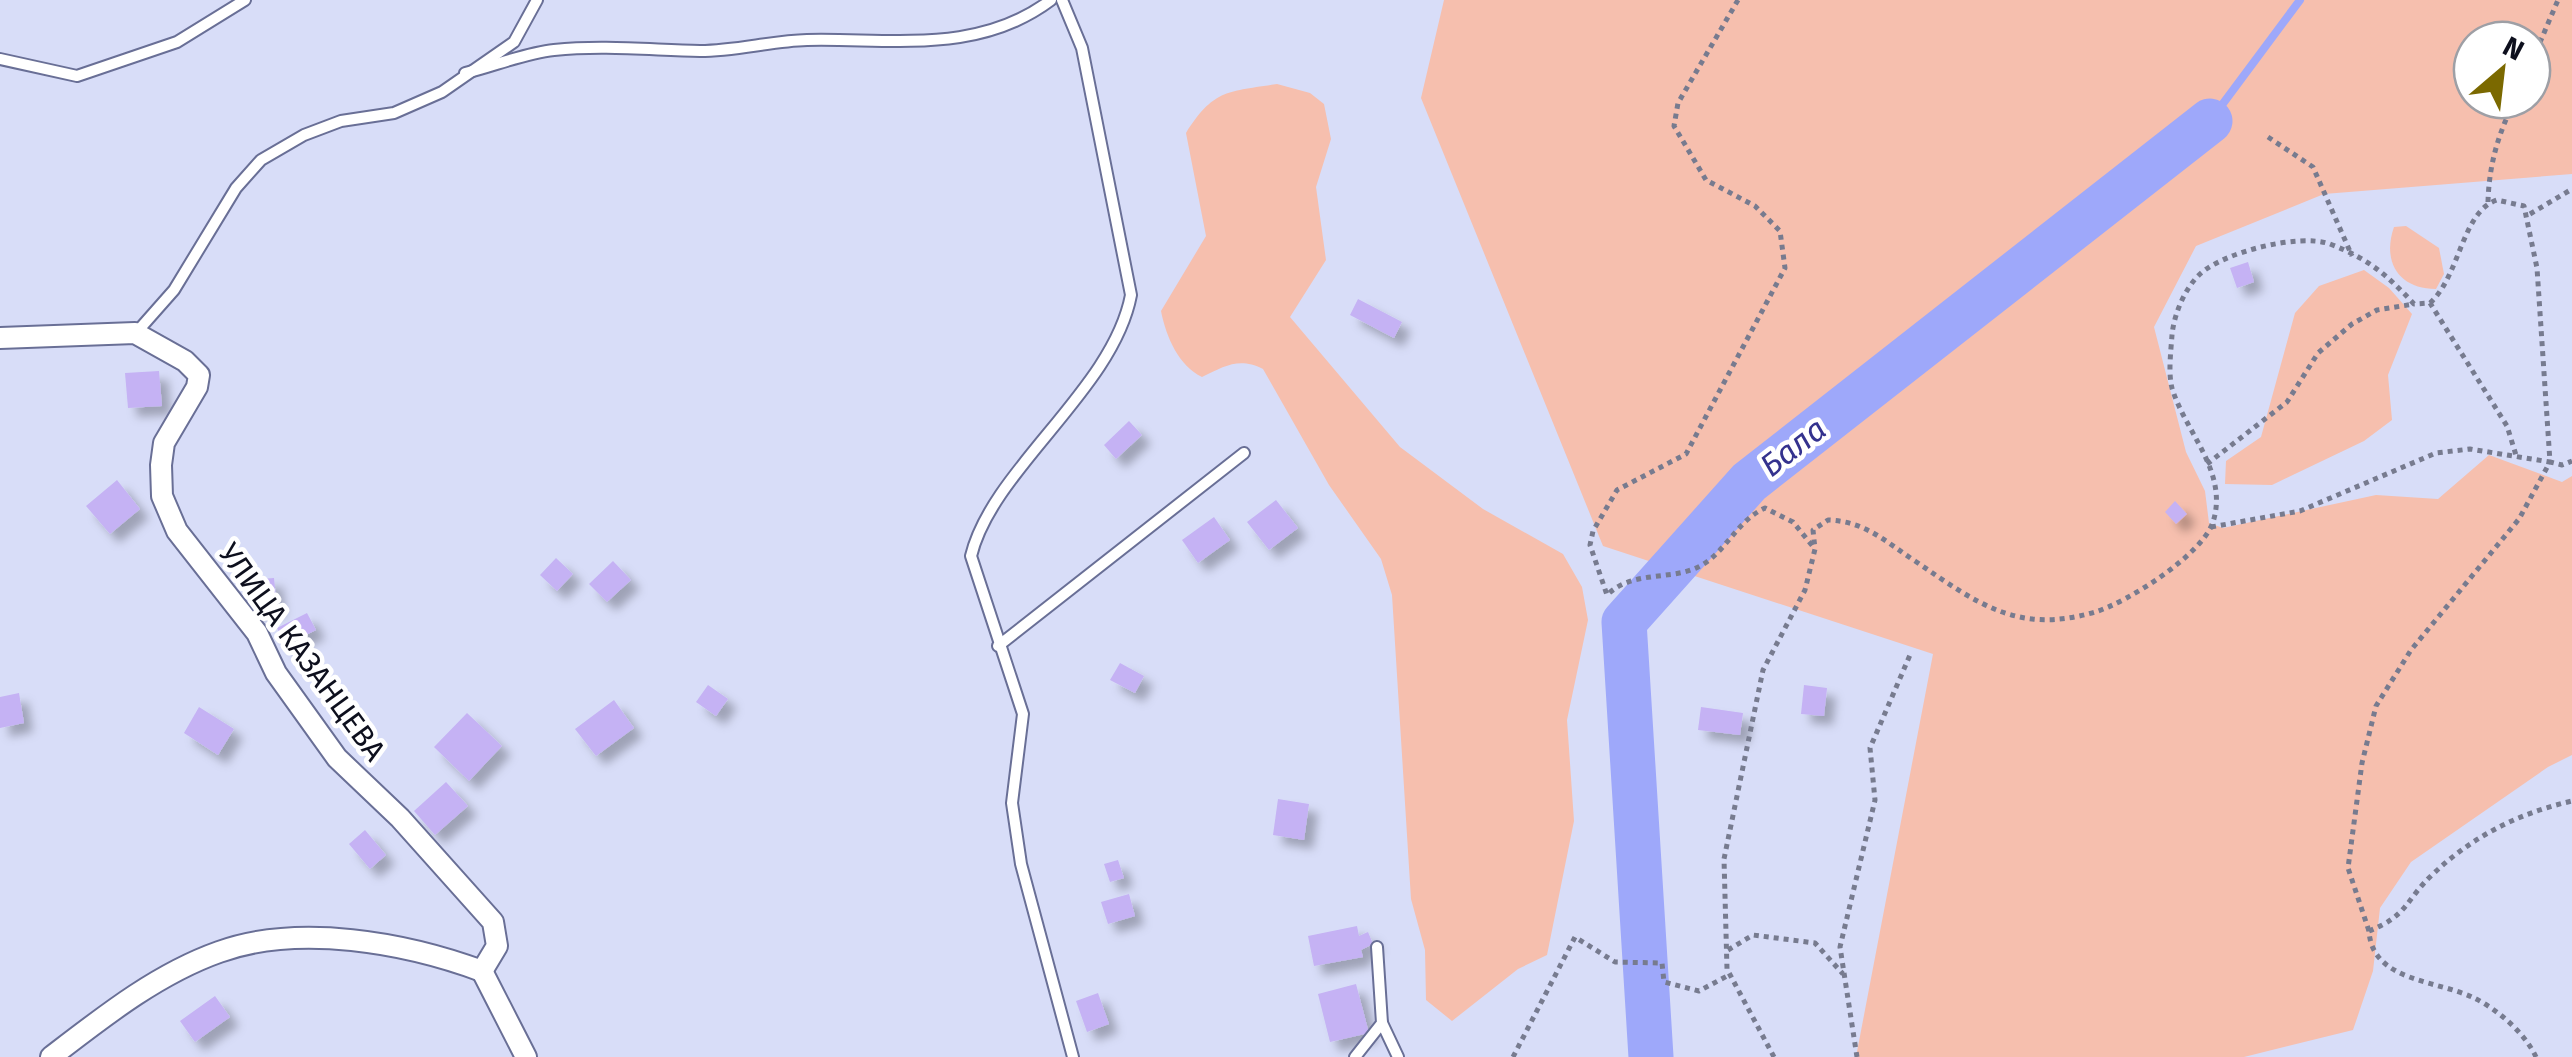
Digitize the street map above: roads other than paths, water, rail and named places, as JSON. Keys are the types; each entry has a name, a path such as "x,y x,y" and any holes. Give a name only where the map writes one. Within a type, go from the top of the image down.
{"street":[{"path":"0,338 135,333"},
{"name":"УЛИЦА КАЗАНЦЕВА","path":"135,333 185,361 199,375 196,388 164,443 162,496 176,531 257,633 276,672 337,758 400,818 493,922 497,946 482,971"},
{"path":"52,1057 152,983 220,951 252,944 351,942 442,956 482,971 526,1057"}],"lane":[{"path":"0,59 77,76 177,42 245,0"},
{"path":"135,333 174,290 236,188 262,160 304,135 341,121 394,112 442,92 465,72 514,42 537,0"},
{"path":"465,72 552,50 619,46 702,50 806,40 873,44 972,37 1018,23 1051,0"},
{"path":"1062,0 1082,48 1130,295 1122,324 1059,423 988,513 971,556 1023,714 1012,803 1021,864 1073,1057"},
{"path":"998,646 1244,453"},
{"path":"1378,947 1382,1023 1398,1057"},
{"path":"1355,1057 1382,1023"}],"waterway":[{"name":"Бала","path":"2210,121 2300,0"},
{"name":"Бала","path":"1651,1057 1624,622 1749,482 2210,121"}]}
